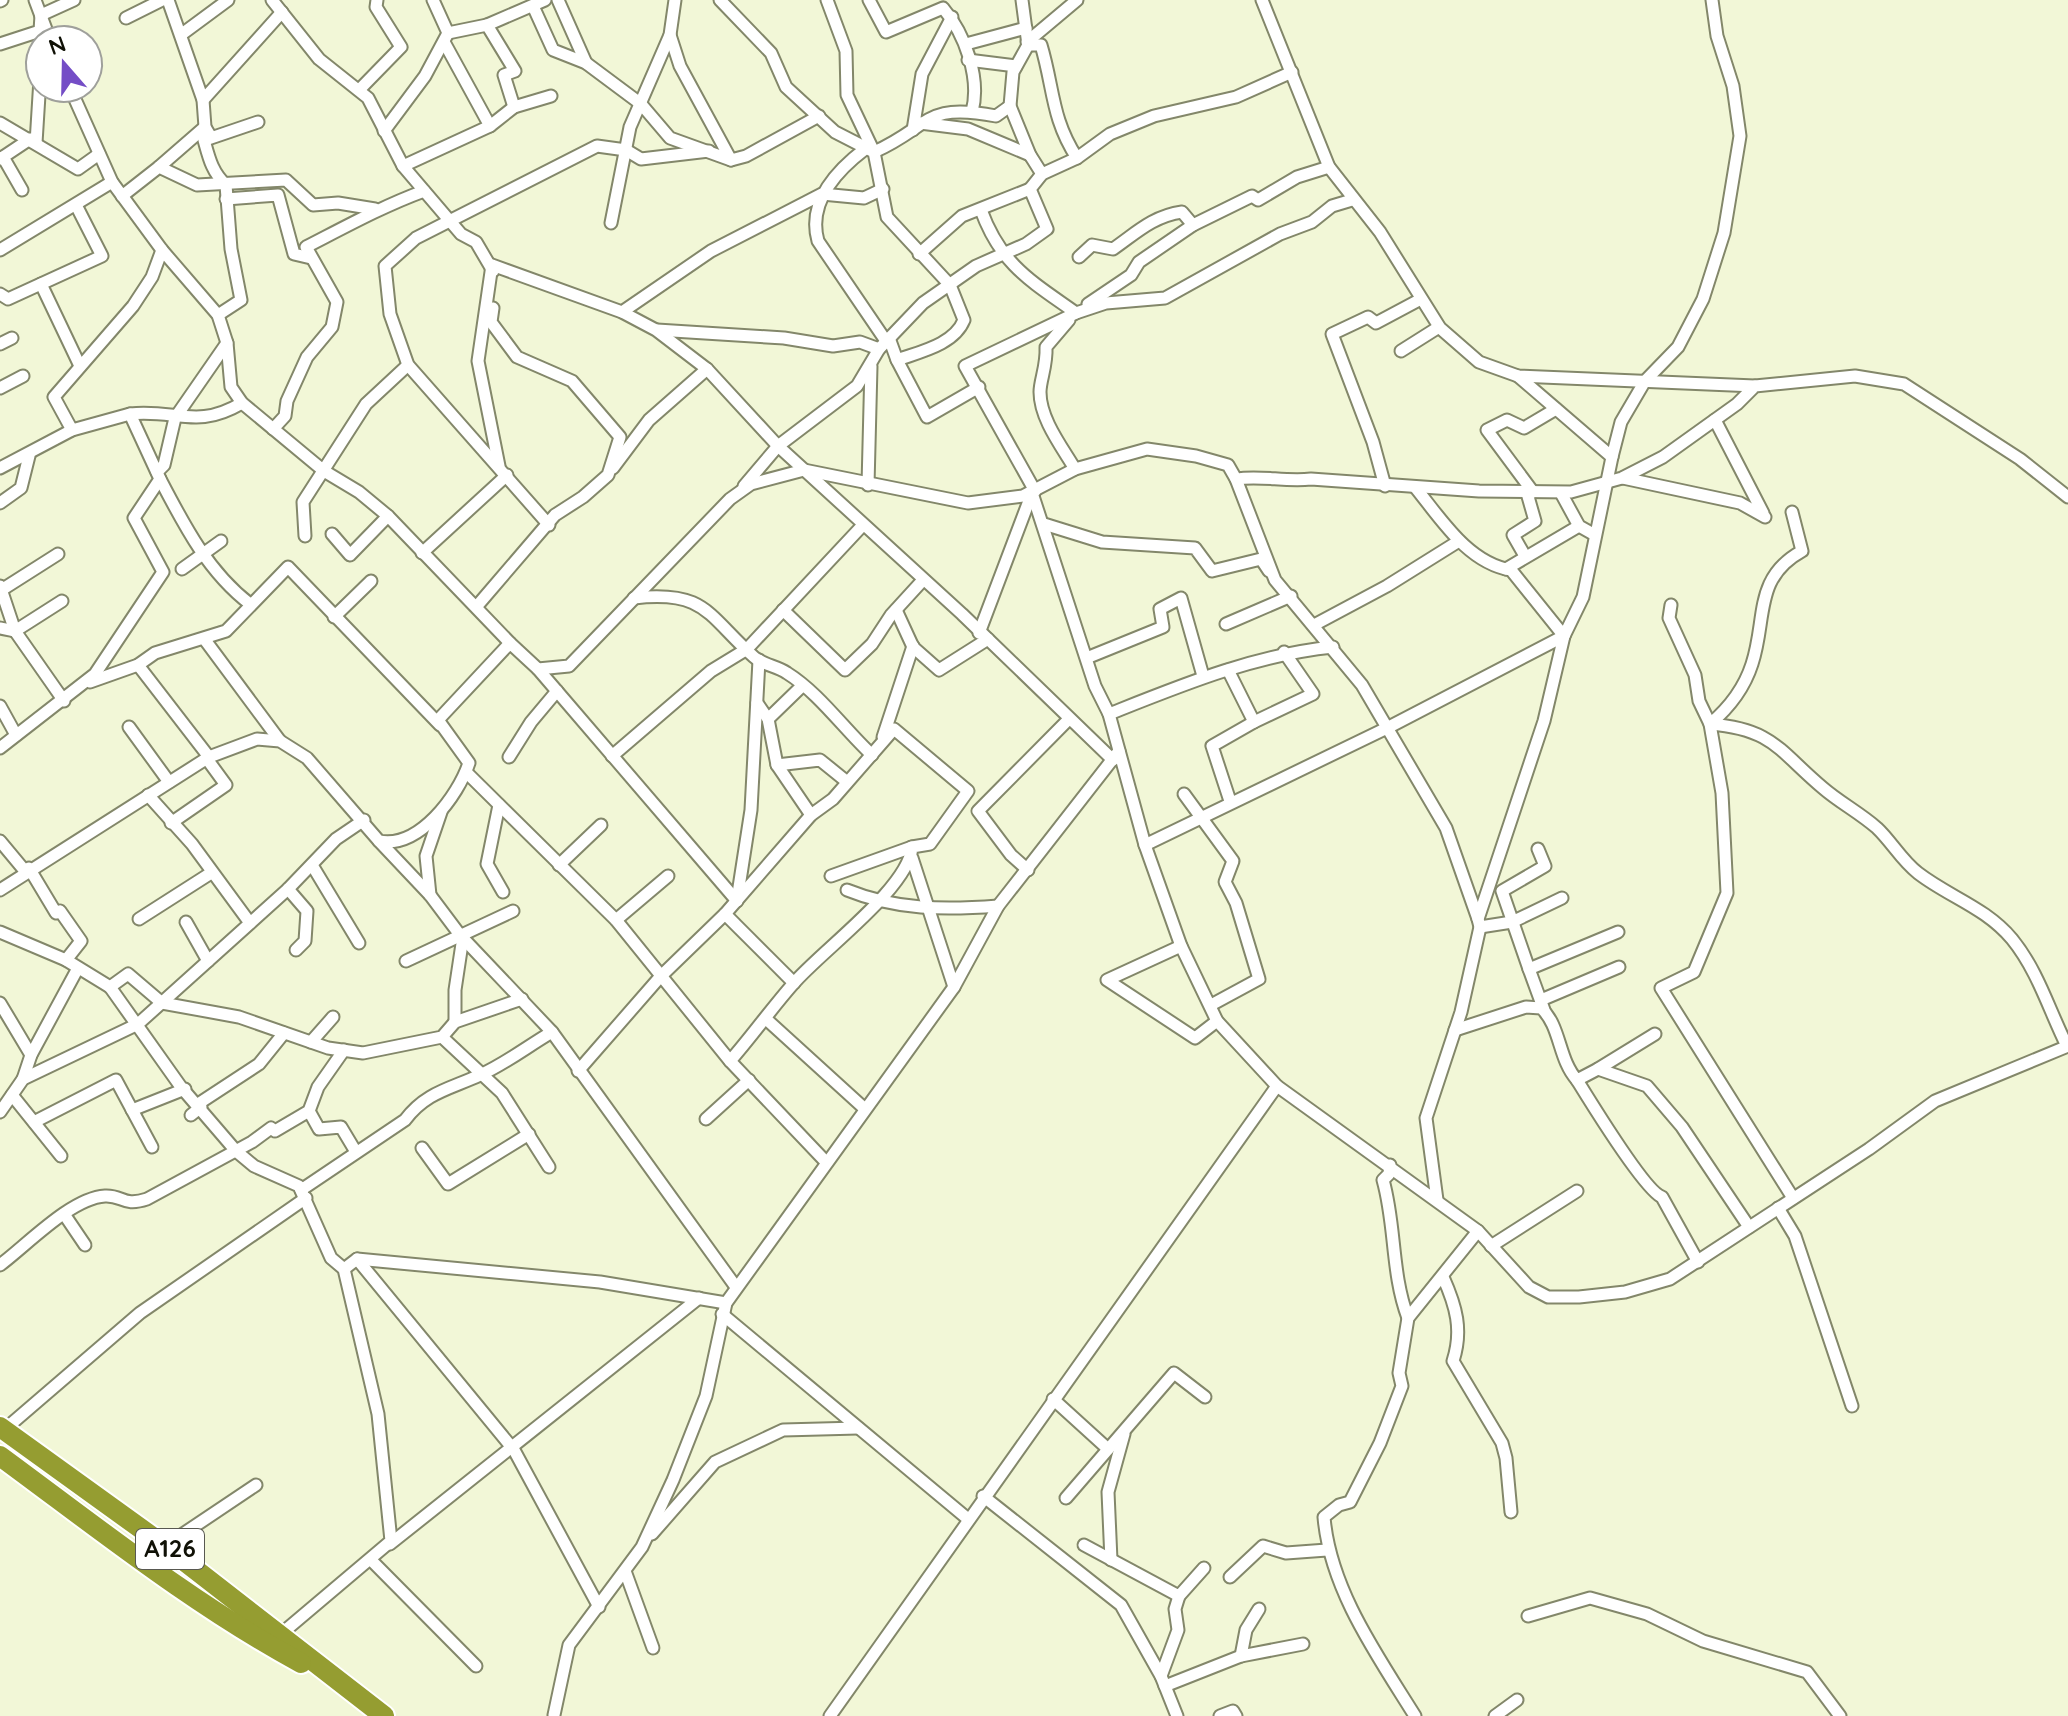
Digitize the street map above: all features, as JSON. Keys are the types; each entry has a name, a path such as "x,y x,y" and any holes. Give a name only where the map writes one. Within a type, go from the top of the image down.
{"highway":[{"name":"A126","path":"2,1429 165,1546 281,1634 333,1680"},
{"name":"A126","path":"0,1456 229,1621 333,1680 384,1716"}],"street":[{"path":"35,0 44,24"},
{"path":"41,15 74,0"},
{"path":"126,18 162,0"},
{"path":"168,0 203,100 204,134 214,175 226,185"},
{"path":"182,34 228,0"},
{"path":"272,0 295,34 319,59 360,89 403,166 461,234 476,242 492,265 496,287 491,322 517,357 572,381 620,437 608,475"},
{"path":"360,89 401,47 376,7 377,0"},
{"path":"433,0 446,37 490,126"},
{"path":"384,131 425,76 446,37 487,25 545,0"},
{"path":"558,0 586,63"},
{"path":"611,223 630,127 670,35 675,0"},
{"path":"720,0 771,53 786,87 835,132 870,150"},
{"path":"827,0 846,51 847,95 883,189 884,209 892,227 950,285 964,320 961,327 940,344 897,360"},
{"path":"869,0 886,32 943,8 952,17 966,44 976,96 972,112"},
{"path":"1022,0 1028,43"},
{"path":"1042,174 1030,155 1010,106 1016,66 1028,43 1077,0"},
{"path":"1262,0 1329,167 1380,232 1439,327 1479,362 1518,376 1755,386 1855,376 1904,384 2020,459 2068,497"},
{"path":"1437,1200 1426,1118 1455,1030 1479,923 1544,721 1564,636 1583,597 1621,422 1645,381 1678,347 1703,299 1724,233 1740,136 1733,86 1717,36 1712,0"},
{"path":"533,6 553,50 586,63 641,104 670,138 731,160 746,156 819,116"},
{"path":"203,100 282,12"},
{"path":"0,44 40,31 41,15"},
{"path":"917,127 922,74 952,17"},
{"path":"487,25 515,71 504,75 514,107"},
{"path":"966,44 1026,28"},
{"path":"670,35 680,66 731,160"},
{"path":"1028,43 1041,45 1052,81 1052,109 1077,158"},
{"path":"968,60 1016,66"},
{"path":"919,254 962,216 1030,189 1042,174 1077,158 1110,134 1154,116 1218,103 1292,72"},
{"path":"403,166 490,126 514,107 551,96"},
{"path":"33,141 37,104"},
{"path":"77,104 112,182 162,250 218,315 227,343 231,387 242,403 324,471 359,492 388,516 538,669 737,901"},
{"path":"979,387 927,417 897,360 818,241 814,227 822,194 839,169 943,113 972,112 996,116 1010,106"},
{"path":"122,196 204,134 258,122"},
{"path":"0,123 78,169 99,154"},
{"path":"917,127 968,129 1030,155"},
{"path":"22,190 2,158 33,141"},
{"path":"549,525 408,365 390,314 385,266 416,238 597,146 626,150 641,159 709,151"},
{"path":"159,167 197,185 286,180 313,205 338,203 376,209"},
{"path":"1075,469 1049,424 1040,391 1047,369 1046,347 1054,333 1076,313 1131,275 1139,262 1193,225 1252,196 1258,200 1297,177 1329,167"},
{"path":"0,250 112,182"},
{"path":"218,315 241,300 226,185"},
{"path":"622,312 711,251 822,194 864,198 883,189"},
{"path":"538,669 569,666 690,537 741,490 778,446 857,386 885,343 923,303 976,266 1002,256 1047,229 1030,189"},
{"path":"273,429 285,416 287,401 307,357 332,327 337,302 306,247 343,231 376,209 424,191"},
{"path":"226,199 278,195 294,254 311,258"},
{"path":"1352,200 1332,206 1312,222 1280,234 1165,298 1106,303 1076,313 965,366 1033,492 1089,657 1095,686 1109,714 1116,756 1145,845 1181,946 1217,1021 1277,1086 1478,1231 1529,1287 1548,1297 1625,1292 1670,1279 1935,1101 2068,1046 2027,960 1993,919 1915,871 1875,826 1823,788 1790,753 1741,726 1710,724"},
{"path":"0,294 8,299 102,256 76,205"},
{"path":"981,210 1002,256 1030,283 1076,313"},
{"path":"1079,257 1092,245 1113,249 1143,225 1167,214 1182,212 1193,225"},
{"path":"72,430 54,397 147,287 162,250"},
{"path":"492,265 622,312 656,330 707,369 778,446 862,526 983,636 1068,720 1116,756"},
{"path":"492,265 478,361 503,470"},
{"path":"41,284 80,366"},
{"path":"1385,486 1373,442 1332,334 1368,317 1376,323 1421,299"},
{"path":"1401,351 1439,327"},
{"path":"656,330 784,338 833,346 860,342 885,343"},
{"path":"0,344 12,338"},
{"path":"0,748 82,685 118,642 163,572 134,518 164,465 175,418 227,343"},
{"path":"868,485 872,363"},
{"path":"305,536 303,502 366,404 408,365"},
{"path":"477,606 555,515 583,497 608,475 649,420 707,369"},
{"path":"0,388 23,376"},
{"path":"1518,376 1612,457"},
{"path":"1236,479 1256,476 1284,482 1311,479 1385,486 1561,493 1622,478 1663,457 1715,420 1755,386"},
{"path":"0,468 29,456 72,430 130,414 159,411 175,418 219,416 242,403"},
{"path":"1525,556 1513,535 1535,521 1530,493 1487,430 1507,420 1524,428 1556,409"},
{"path":"130,414 159,475 204,555 225,585 250,604"},
{"path":"1622,478 1740,503 1765,517 1754,501 1738,460 1715,420"},
{"path":"741,490 770,477 804,470 968,503 1000,501 1033,492 1075,469 1116,455 1162,449 1228,465 1275,580"},
{"path":"0,503 21,488 29,456"},
{"path":"422,553 503,470"},
{"path":"1415,487 1459,541 1494,567 1511,570 1564,636"},
{"path":"896,610 913,646 939,670 983,636 1033,492"},
{"path":"1561,493 1579,526 1595,535"},
{"path":"1710,724 1740,692 1747,678 1758,638 1762,604 1772,578 1779,565 1802,551 1792,512"},
{"path":"332,534 350,555 388,516"},
{"path":"1044,524 1102,542 1195,548 1212,571 1261,559 1275,580 1333,647 1389,727 1446,828 1479,923"},
{"path":"612,756 711,671 747,649 862,526"},
{"path":"1506,569 1579,526"},
{"path":"182,569 221,541"},
{"path":"1314,625 1387,586 1459,541"},
{"path":"58,554 1,587 15,631 64,701"},
{"path":"82,685 138,665 155,653 226,631 288,567 446,731"},
{"path":"783,610 845,670 872,644 896,610 923,580"},
{"path":"334,617 371,581"},
{"path":"634,598 666,594 690,600 717,618 759,660 787,673 872,755"},
{"path":"1226,624 1291,596"},
{"path":"1089,657 1163,627 1160,609 1181,598 1203,676"},
{"path":"0,628 15,631 62,601"},
{"path":"1671,605 1669,618 1695,675 1699,701 1710,724 1722,793 1727,893 1694,972 1661,988 1793,1198"},
{"path":"1145,845 1204,818 1230,801 1389,727 1564,636"},
{"path":"205,640 280,741 307,758 430,895 461,936 552,1032 736,1287"},
{"path":"430,895 426,856 442,812 469,763 438,720 510,643"},
{"path":"880,745 913,646"},
{"path":"1109,714 1203,676 1284,652 1333,647"},
{"path":"1230,801 1212,746 1313,694 1284,652"},
{"path":"737,901 751,810 759,660"},
{"path":"138,665 226,785 171,823"},
{"path":"1228,670 1254,722"},
{"path":"768,719 802,686"},
{"path":"509,757 531,722 557,691"},
{"path":"756,703 768,719 777,765 811,815"},
{"path":"0,706 16,735"},
{"path":"1028,870 1011,855 978,811 1068,720"},
{"path":"129,727 169,782"},
{"path":"578,1071 660,977 725,914 811,815 833,799 894,729 968,791 930,844 831,876"},
{"path":"0,890 27,869 208,758 257,739 280,741"},
{"path":"642,1547 706,1396 724,1308 736,1287 954,987 998,906 1116,756"},
{"path":"777,765 820,760 846,781"},
{"path":"466,772 616,920 730,1061 826,1162"},
{"path":"1184,794 1233,861 1225,882 1236,903 1259,979 1211,1005"},
{"path":"148,795 192,844 250,923"},
{"path":"499,805 487,864 503,892"},
{"path":"379,841 398,841 442,812"},
{"path":"23,1079 138,1024 288,889 336,839 364,820"},
{"path":"559,865 601,825"},
{"path":"0,841 27,869 56,913 60,911 81,941 66,960"},
{"path":"1538,849 1545,866 1502,891 1566,1067 1641,1177 1655,1195 1662,1197 1698,1262"},
{"path":"730,1061 794,983 881,900 912,852"},
{"path":"912,852 927,910 954,987"},
{"path":"312,865 359,943"},
{"path":"139,919 211,873"},
{"path":"616,920 668,876"},
{"path":"288,889 307,911 305,941 296,950"},
{"path":"847,890 927,910 998,906"},
{"path":"1479,923 1512,922 1562,898"},
{"path":"406,961 513,911"},
{"path":"725,914 794,983"},
{"path":"186,922 208,961"},
{"path":"0,932 66,960 110,987 197,1109 236,1151 254,1166 303,1194 331,1258 344,1269 378,1414 390,1544"},
{"path":"1529,969 1618,932"},
{"path":"455,1022 461,936"},
{"path":"1181,946 1107,980 1195,1038 1217,1021"},
{"path":"1455,1030 1526,1007 1542,1005 1619,967"},
{"path":"0,1112 23,1079 31,1055 78,968"},
{"path":"110,987 128,974 162,1003 239,1017 311,1042 363,1053 442,1037 455,1022 522,999"},
{"path":"0,1003 31,1055"},
{"path":"311,1042 333,1017"},
{"path":"766,1019 865,1109"},
{"path":"2,1429 140,1313 356,1152 405,1120 416,1105 436,1091 481,1075 552,1032"},
{"path":"197,1109 259,1064 284,1033"},
{"path":"1577,1080 1655,1034"},
{"path":"442,1037 502,1093 549,1167"},
{"path":"0,1265 64,1214 106,1196 130,1204 147,1199 236,1151 271,1128 275,1131 309,1111 318,1087 344,1050"},
{"path":"1598,1069 1647,1086 1682,1127 1749,1227"},
{"path":"34,1122 116,1080 152,1147"},
{"path":"706,1119 749,1080"},
{"path":"830,1716 983,1496 1277,1086"},
{"path":"132,1110 185,1089"},
{"path":"12,1095 61,1156"},
{"path":"309,1111 319,1129 341,1127 356,1152"},
{"path":"422,1148 448,1184 529,1134"},
{"path":"1390,1165 1389,1174 1383,1180 1390,1204 1392,1254 1408,1318 1399,1373 1402,1386 1380,1443 1350,1502 1339,1505 1324,1517 1327,1550 1345,1595 1415,1716"},
{"path":"1491,1246 1577,1191"},
{"path":"1778,1208 1795,1236 1852,1406"},
{"path":"64,1214 85,1245"},
{"path":"1408,1318 1478,1231"},
{"path":"344,1269 357,1259 600,1282 699,1298 724,1308 858,1428 968,1519"},
{"path":"357,1259 512,1447 599,1607"},
{"path":"1443,1277 1454,1302 1460,1339 1453,1361 1502,1443 1511,1512"},
{"path":"281,1634 699,1298"},
{"path":"1066,1498 1174,1373 1205,1397"},
{"path":"1053,1399 1108,1449"},
{"path":"554,1715 569,1645 642,1547 715,1462 783,1430 858,1428"},
{"path":"1111,1560 1108,1492 1125,1429"},
{"path":"165,1546 256,1485"},
{"path":"983,1496 1121,1605 1163,1681 1177,1716"},
{"path":"1084,1545 1179,1596"},
{"path":"1230,1577 1263,1546 1286,1553 1327,1550"},
{"path":"371,1560 476,1666"},
{"path":"1163,1681 1178,1630 1175,1609 1179,1596 1204,1568"},
{"path":"625,1571 653,1648"},
{"path":"1528,1616 1590,1598 1647,1614 1703,1641 1807,1672 1840,1716"},
{"path":"1241,1656 1246,1630 1259,1609"},
{"path":"1163,1681 1241,1656 1303,1644"},
{"path":"1495,1716 1517,1700"},
{"path":"1220,1716 1233,1711 1236,1716"}]}
